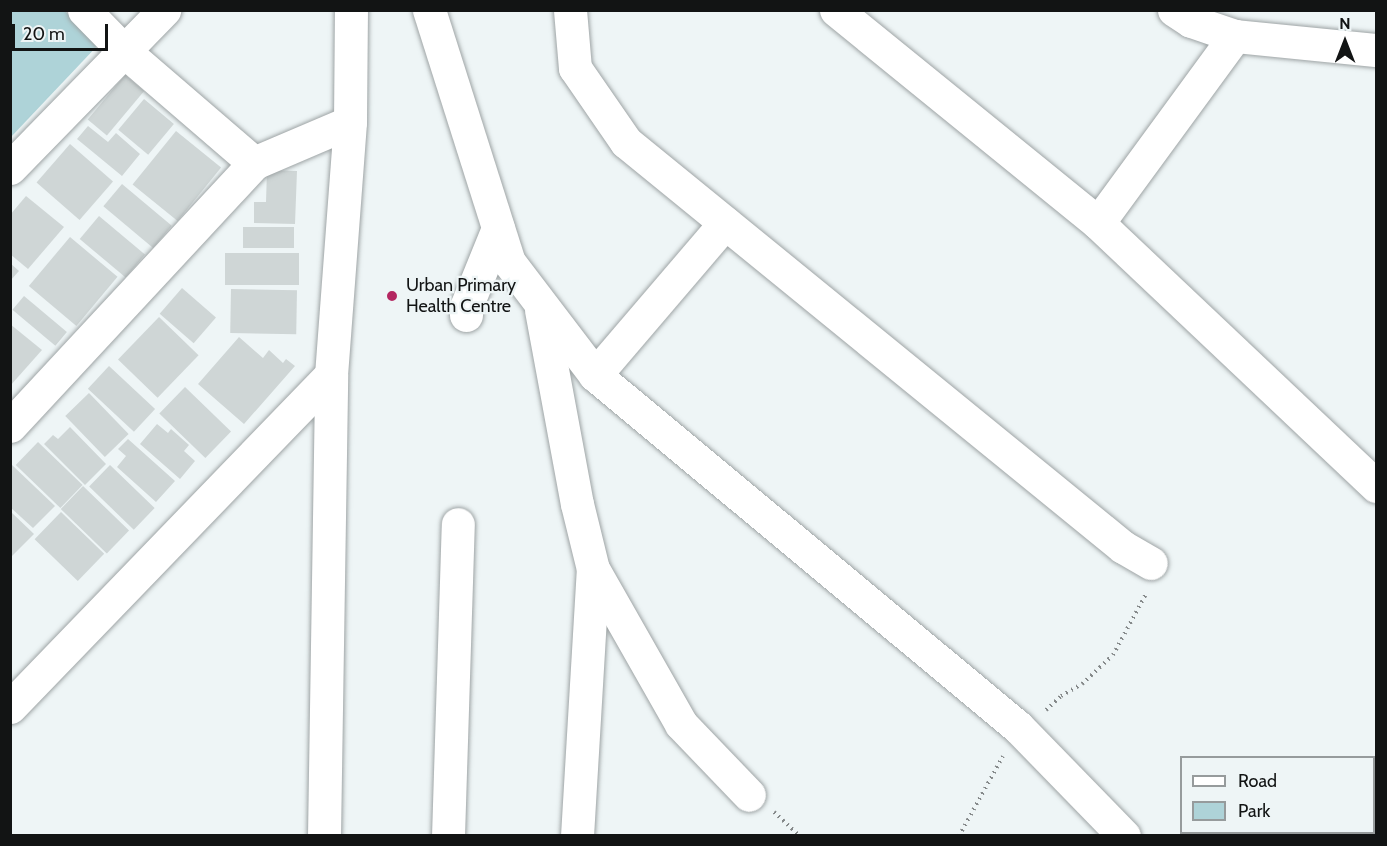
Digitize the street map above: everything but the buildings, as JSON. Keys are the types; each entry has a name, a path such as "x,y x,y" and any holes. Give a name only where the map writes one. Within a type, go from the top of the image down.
{"street":[{"path":"84,10 124,51 254,163"},
{"path":"10,168 165,10"},
{"path":"324,836 331,375 350,122 351,10"},
{"path":"429,10 509,262 595,375 1018,727 1124,836"},
{"path":"570,10 575,68 626,142 1123,547 1151,563"},
{"path":"836,10 1098,224 1377,486"},
{"path":"1174,10 1191,21 1235,36 1377,50"},
{"path":"1098,224 1235,36"},
{"path":"10,426 254,163 350,122"},
{"path":"595,375 725,223"},
{"path":"466,315 466,307 498,228"},
{"path":"539,302 577,504 593,569 681,724 749,795"},
{"path":"10,707 331,375"},
{"path":"448,836 458,524"},
{"path":"577,836 593,569"}],"path":[{"path":"959,836 1018,727 1082,684 1113,655 1145,598 1151,563"}],"green space":[{"path":"11,11 65,11 99,44 11,137"}],"place":[{"name":"Urban Primary Health Centre","path":"392,296"}]}
